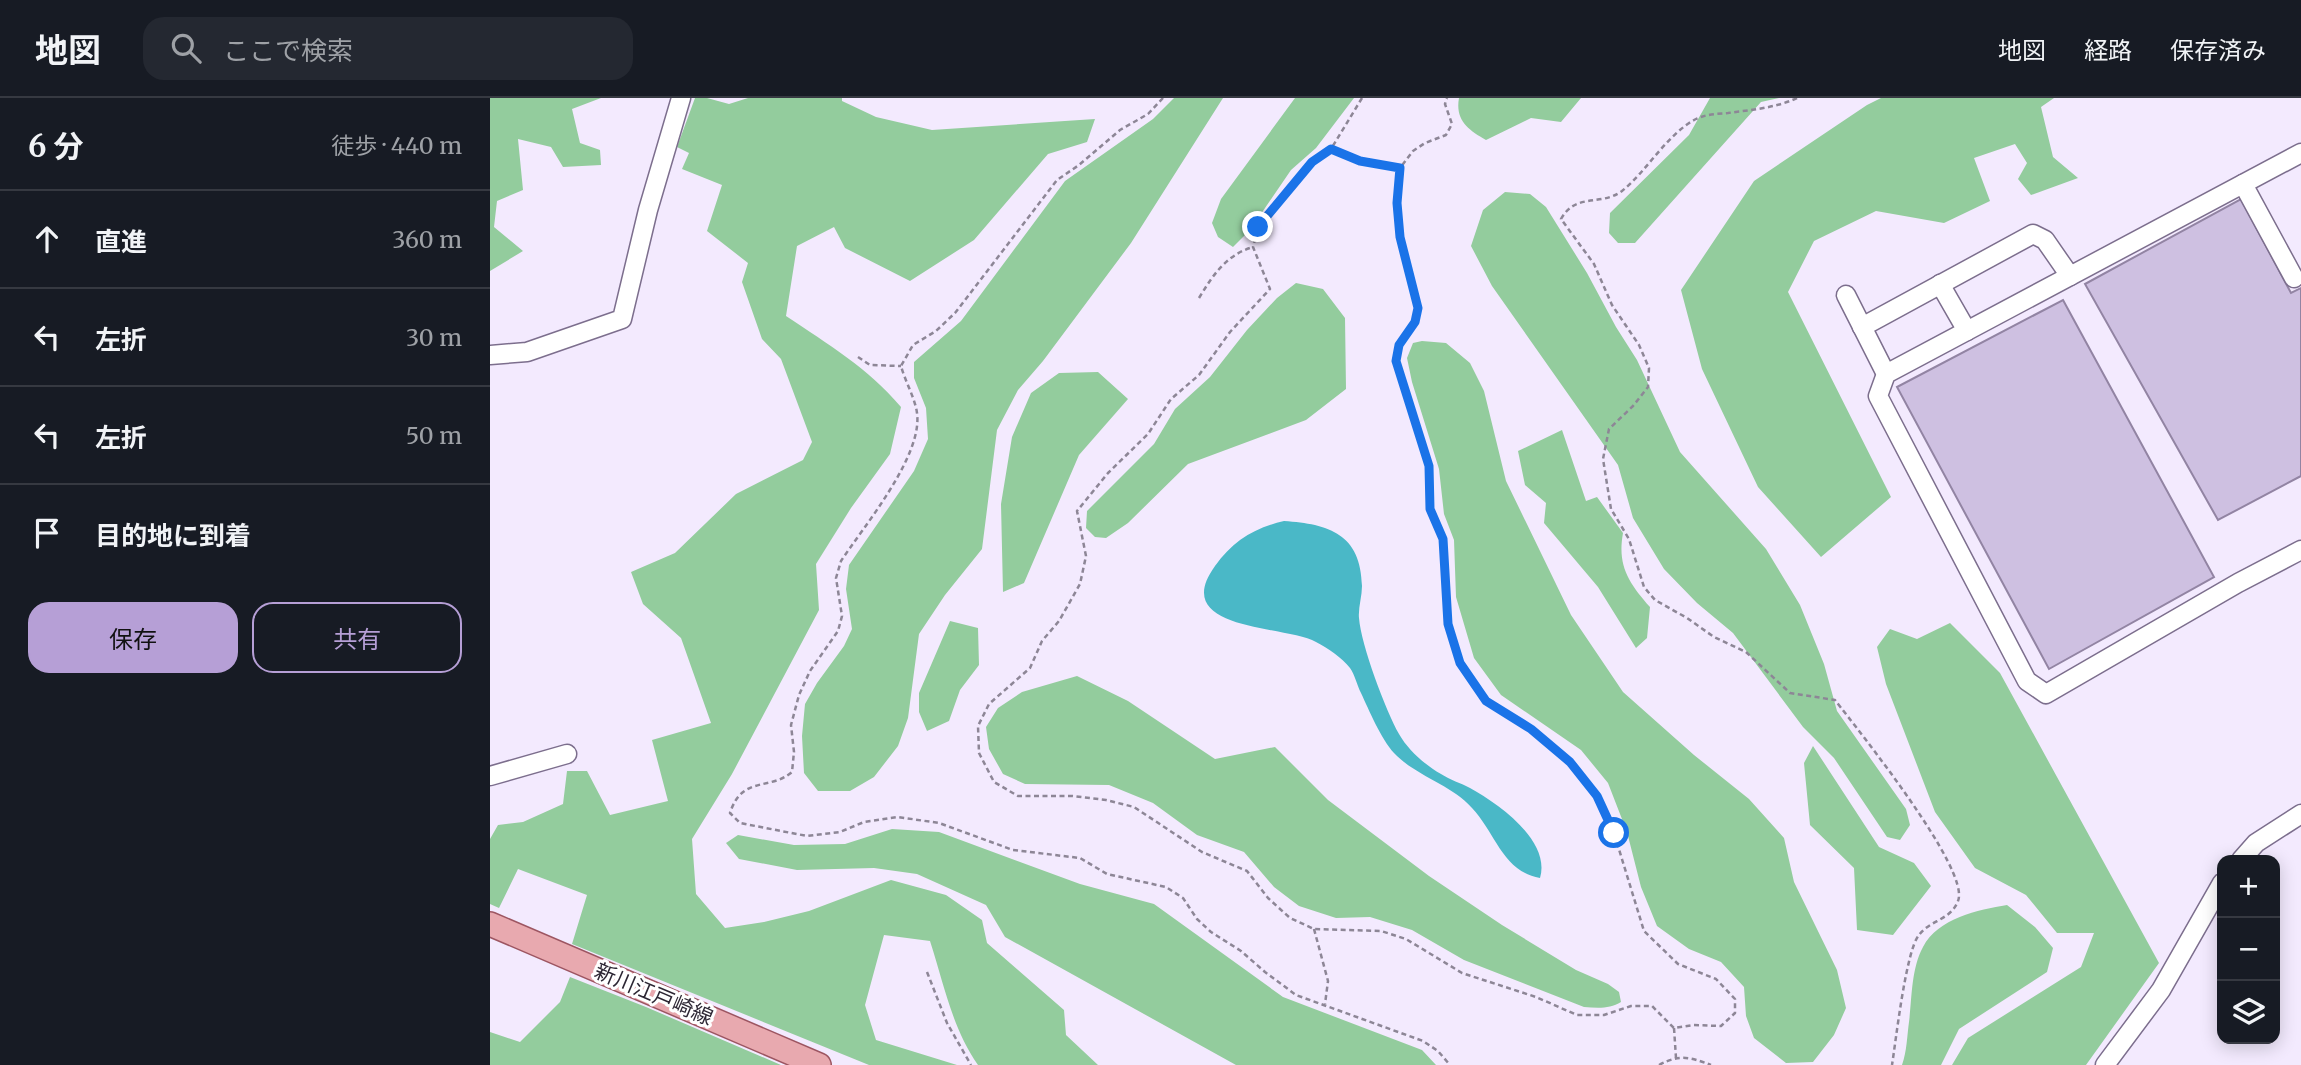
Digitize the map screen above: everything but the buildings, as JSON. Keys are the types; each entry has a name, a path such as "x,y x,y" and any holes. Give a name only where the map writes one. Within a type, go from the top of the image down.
{"main road":[{"name":"新川江戸崎線","path":"490,924 818,1065"}],"street":[{"path":"490,355 527,352 622,319 648,210 681,98"},
{"path":"2301,153 1886,374 1878,396 2027,681 2046,694 2238,583 2301,551"},
{"path":"2243,184 2294,278"},
{"path":"1862,327 2033,234 2045,240 2070,276"},
{"path":"1940,284 1967,331"},
{"path":"1846,295 1886,374"},
{"path":"490,776 567,754"},
{"path":"2245,855 2256,843 2301,814"},
{"path":"2105,1065 2161,990 2217,892"}],"path":[{"path":"1163,98 1148,114 1120,130 1057,180 956,313 936,331 913,345 901,366 917,412 915,443 906,462 841,561 836,578 842,616 838,631 810,671 799,695 791,725 794,752 792,772 783,780 748,788 734,801 730,813 740,823 807,836 840,832 864,822 898,817 939,823 1013,850 1080,858 1107,874 1166,887 1183,898 1197,919 1211,932 1241,951 1296,995 1423,1041 1438,1051 1450,1065"},
{"path":"1363,98 1331,149 1312,162 1258,227 1253,247 1270,289 1230,332 1199,375 1171,399 1148,434 1108,473 1077,511 1086,556 1080,584 1059,621 1042,641 1030,668 989,704 978,726 979,753 994,782 1018,796 1083,797 1134,807 1202,852 1247,871 1268,898 1290,918 1314,929 1381,931 1406,939 1462,973 1490,980 1577,1015 1604,1015 1631,1006 1652,1006 1674,1028 1676,1058"},
{"path":"1447,98 1446,104 1452,124 1446,135 1424,143 1413,151 1400,168 1397,203 1400,237 1418,308 1415,322 1399,345 1396,361 1429,466 1430,509 1443,539 1448,624 1460,663 1486,701 1531,729 1570,762 1597,796 1614,833 1644,931 1678,964 1716,979 1735,999 1735,1013 1721,1026 1693,1025 1674,1028"},
{"path":"1797,98 1784,104 1709,114 1695,119 1622,191 1608,198 1580,201 1567,208 1561,219 1594,264 1612,305 1639,345 1649,368 1648,387 1609,429 1603,458 1611,509 1629,539 1644,587 1655,600 1687,618 1714,638 1746,652 1790,693 1835,700 1922,818 1948,859 1959,884 1959,900 1948,916 1931,924 1918,936 1911,953 1892,1065"},
{"path":"1331,149 1360,161 1400,168"},
{"path":"1199,298 1215,272 1230,257 1253,247"},
{"path":"858,356 870,365 901,366"},
{"path":"1314,929 1328,981 1325,1005"},
{"path":"927,972 947,1023 971,1065"},
{"path":"1659,1065 1676,1058 1689,1057 1711,1065"}],"green space":[{"path":"490,98 601,98 572,109 580,143 600,150 601,165 563,167 551,147 518,139 523,190 497,201 494,227 523,251 490,271"},
{"path":"695,98 729,104 748,98 842,98 842,101 876,117 932,130 1095,119 1087,142 1048,154 974,240 910,281 845,248 834,227 797,246 786,316 861,368 901,407 890,454 851,508 816,564 819,610 732,774 692,839 696,894 725,928 809,911 891,880 946,895 982,920 987,943 1064,1010 1066,1035 1098,1065 978,1065 955,1021 930,941 884,935 865,1005 876,1040 957,1065 869,1065 572,944 587,895 518,869 499,908 490,904 490,839 498,825 523,822 563,804 567,771 587,771 610,815 668,801 652,740 711,723 681,638 643,604 631,572 675,553 736,494 803,460 812,442 781,359 762,339 742,282 748,263 707,231 722,185 682,169 689,153 677,147"},
{"path":"1174,98 1223,98 1131,243 1043,361 1018,390 997,430 982,549 945,595 919,634 908,718 898,746 874,777 850,791 818,791 804,773 802,736 805,704 844,646 852,629 846,589 849,565 914,471 928,439 926,408 914,378 914,362 961,321 1065,181 1153,119"},
{"path":"1295,98 1354,98 1316,148 1291,170 1250,230 1233,247 1218,237 1212,223 1221,199"},
{"path":"1459,98 1581,98 1561,122 1531,118 1486,140 1464,124 1459,112"},
{"path":"1710,98 1779,98 1761,102 1635,243 1618,243 1609,233 1610,213 1689,135"},
{"path":"1881,98 2054,98 2041,107 2053,157 2078,178 2031,195 2018,179 2027,163 2015,144 1974,158 1990,201 1944,223 1876,211 1814,241 1788,292 1891,497 1821,557 1758,487 1702,369 1681,290 1754,181"},
{"path":"1505,192 1530,194 1546,207 1637,360 1680,452 1766,549 1800,605 1824,664 1837,711 1906,809 1910,825 1900,840 1887,837 1834,758 1803,727 1733,633 1697,603 1664,569 1633,518 1618,465 1492,286 1471,246 1483,210"},
{"path":"1296,283 1323,289 1345,318 1346,389 1306,420 1188,464 1128,523 1106,538 1095,537 1086,528 1087,511 1154,444 1175,409 1210,377 1247,330 1277,298"},
{"path":"1413,343 1446,343 1470,363 1484,391 1506,481 1571,615 1623,692 1749,799 1784,838 1794,882 1837,970 1846,1008 1834,1035 1813,1062 1786,1063 1754,1038 1746,1016 1744,987 1721,962 1689,949 1657,926 1641,887 1627,832 1608,783 1581,750 1501,695 1474,658 1456,597 1454,540 1444,514 1439,469 1407,358"},
{"path":"1098,372 1128,399 1079,455 1024,583 1003,592 1001,504 1012,437 1031,393 1059,373"},
{"path":"1562,430 1586,501 1597,497 1623,533 1623,565 1636,590 1650,607 1647,638 1636,648 1598,587 1544,523 1546,503 1525,485 1518,451"},
{"path":"950,621 978,628 979,665 960,690 949,721 927,731 919,712 919,693"},
{"path":"1950,623 2000,673 2159,963 2086,1065 1952,1065 1968,1038 2081,967 2094,933 2057,933 2026,895 1975,868 1935,812 1886,684 1877,647 1890,629 1917,639"},
{"path":"1077,676 1128,701 1215,759 1275,747 1328,800 1429,876 1576,970 1608,984 1619,992 1621,1002 1608,1007 1584,1007 1464,960 1412,930 1370,917 1336,918 1299,906 1274,887 1244,852 1197,835 1153,803 1109,785 1025,784 1003,774 989,749 986,727 998,708 1022,692"},
{"path":"1813,746 1879,847 1914,863 1931,886 1893,935 1857,930 1854,868 1810,825 1804,763"},
{"path":"892,829 939,832 1080,884 1154,904 1283,997 1422,1050 1436,1065 1236,1065 1005,937 986,905 917,874 874,868 797,870 739,859 726,843 738,835 794,845 845,844"},
{"path":"2007,905 2035,927 2053,948 2047,972 1959,1029 1941,1065 1902,1065 1914,974 1923,947 1938,929 1949,922 1972,913"},
{"path":"570,977 781,1065 490,1065 490,1032 520,1042 560,1002"}],"water":[{"path":"1284,521 1328,529 1349,543 1360,568 1362,586 1359,618 1364,644 1381,694 1399,734 1412,751 1429,766 1482,795 1520,825 1538,851 1540,878 1527,874 1508,860 1480,818 1464,800 1394,753 1384,740 1352,671 1339,657 1316,642 1236,622 1218,614 1207,603 1205,587 1215,566 1229,549 1263,527"}],"route":[{"path":"1258,227 1312,162 1331,149 1360,161 1400,168 1397,203 1400,237 1418,308 1415,322 1399,345 1396,361 1429,466 1430,509 1435,526 1443,539 1447,568 1448,624 1460,663 1486,701 1531,729 1570,762 1597,796 1614,833"}]}
